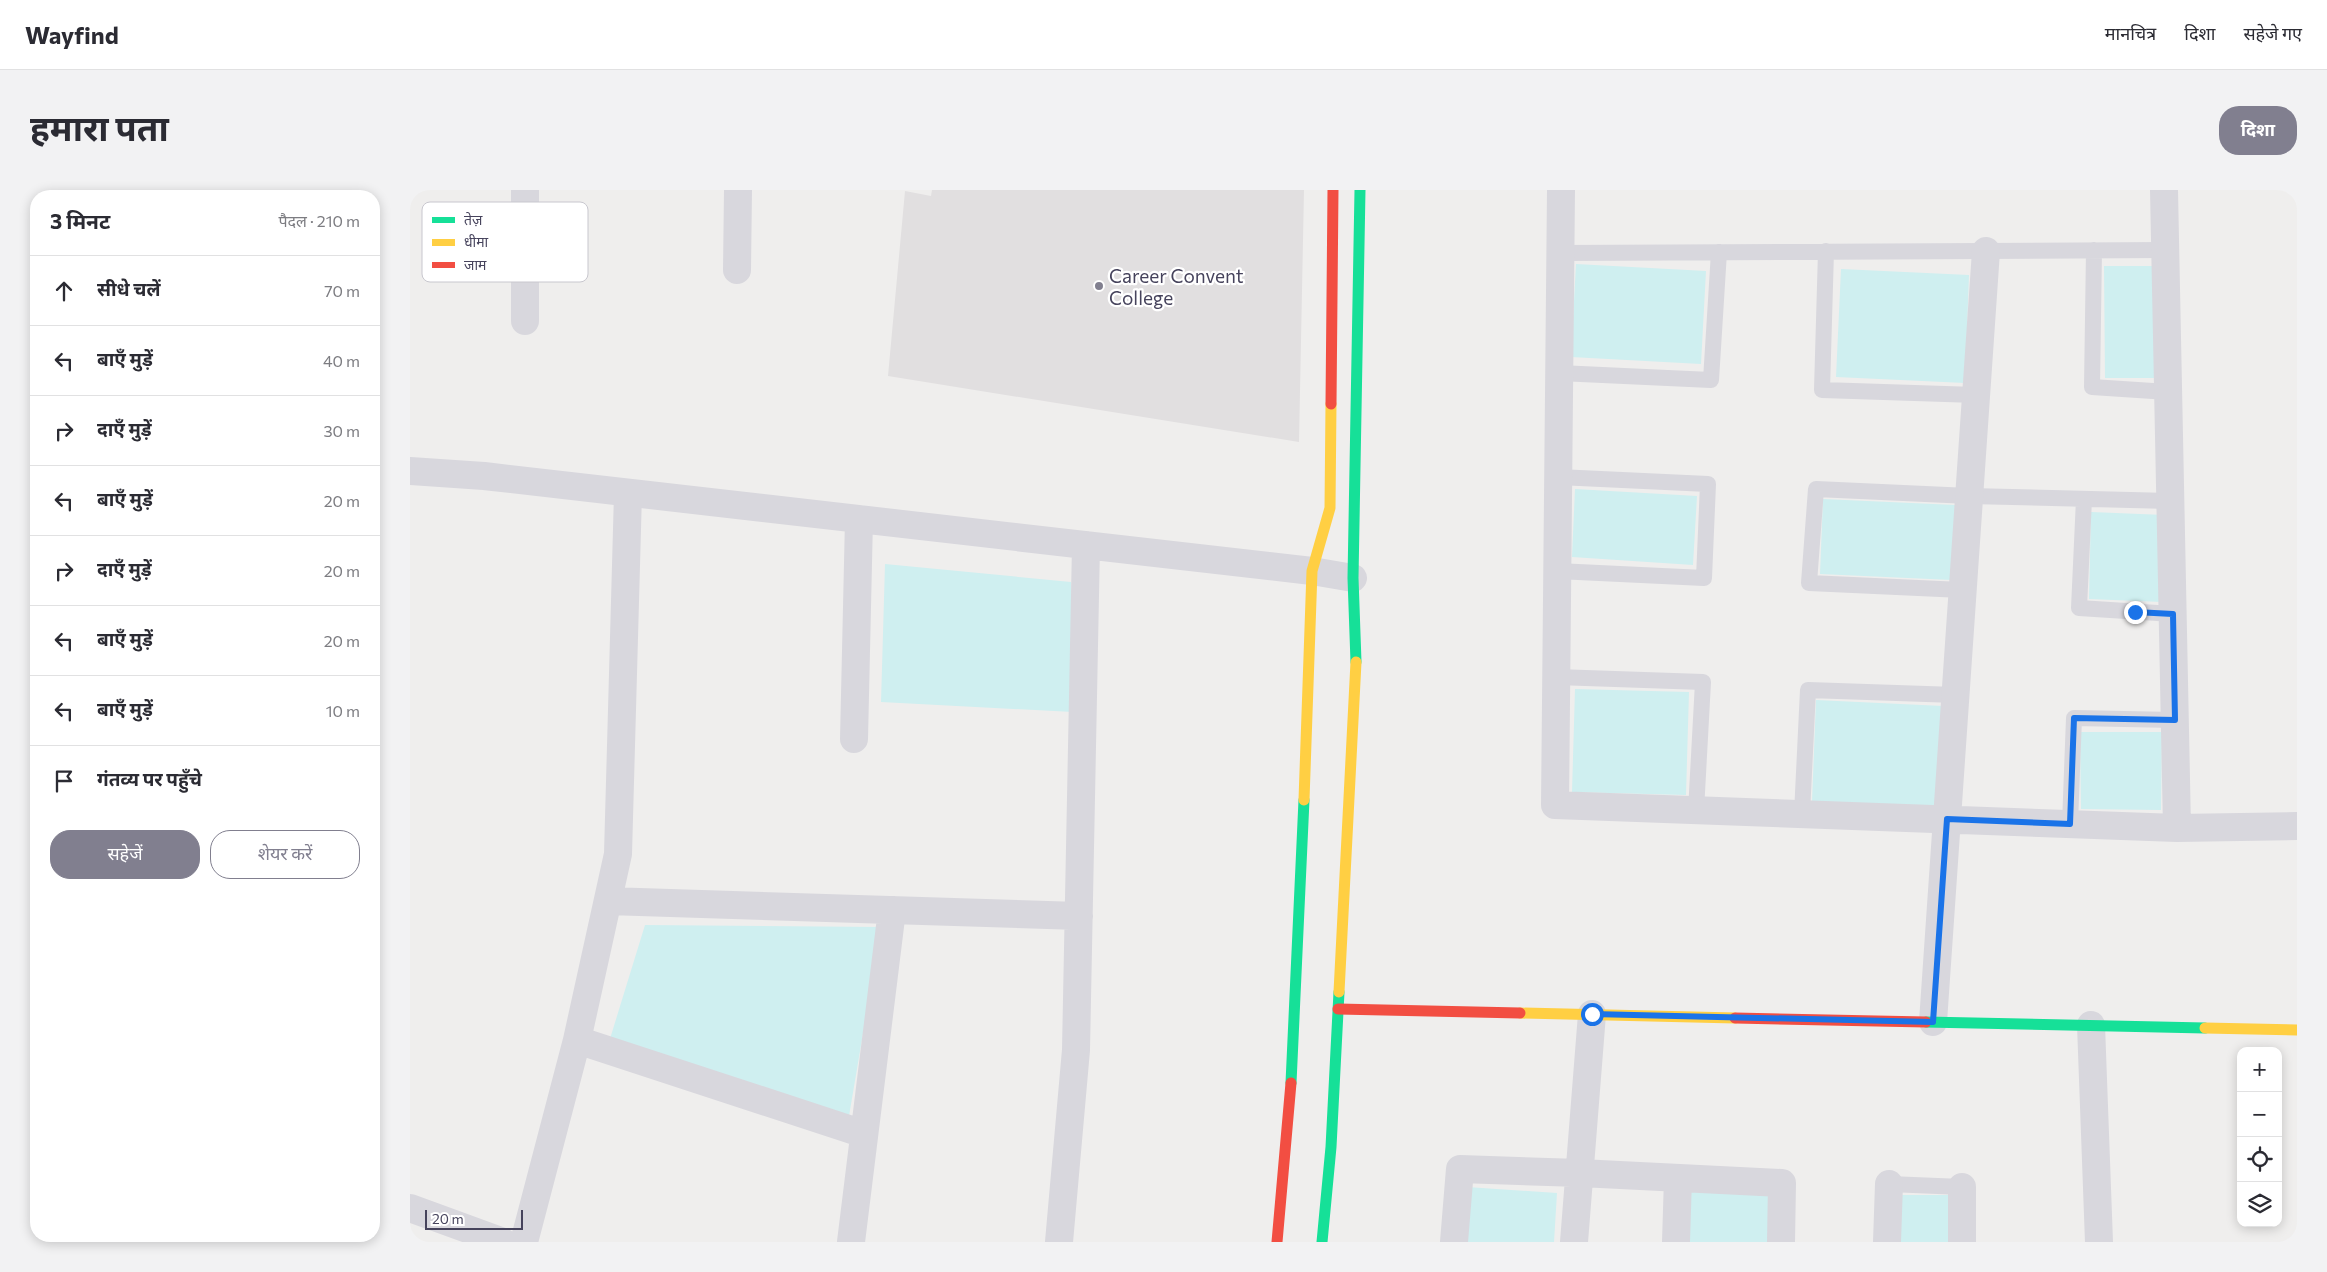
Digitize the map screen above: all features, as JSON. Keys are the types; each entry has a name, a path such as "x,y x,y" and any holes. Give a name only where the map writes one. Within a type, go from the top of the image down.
{"street":[{"path":"737,270 738,190"},
{"path":"1277,1242 1293,1055 1310,683 1312,571 1330,508 1333,190"},
{"path":"1322,1242 1331,1147 1356,664 1353,578 1360,190"},
{"path":"1561,190 1555,805 2177,828 2297,826"},
{"path":"2164,190 2177,828"},
{"path":"1933,1022 1986,251"},
{"path":"525,282 525,321"},
{"path":"410,471 484,476 1312,571 1353,578"},
{"path":"524,1242 577,1040 618,854 628,493"},
{"path":"854,739 859,519"},
{"path":"1059,1242 1076,1050 1086,545"},
{"path":"608,901 1079,916"},
{"path":"851,1242 892,910"},
{"path":"1338,1009 2297,1030"},
{"path":"1574,1242 1592,1014"},
{"path":"2091,1025 2099,1242"},
{"path":"577,1040 864,1134"},
{"path":"1454,1242 1460,1169 1580,1173 1782,1184 1781,1242"},
{"path":"1676,1242 1678,1178"},
{"path":"1887,1242 1889,1184"},
{"path":"1962,1187 1962,1242"},
{"path":"410,1208 503,1242"}],"lane":[{"path":"2094,250 2092,386 2168,392"},
{"path":"1560,252 2165,250"},
{"path":"1826,251 1822,390 1976,394"},
{"path":"1559,372 1711,380 1719,252"},
{"path":"1557,571 1704,578 1708,484 1558,476"},
{"path":"1962,590 1809,583 1816,489 2170,502"},
{"path":"2084,499 2079,608 2173,614"},
{"path":"1556,678 1702,682 1696,810"},
{"path":"1802,814 1808,690 1956,695"},
{"path":"2070,824 2074,718 2175,720"},
{"path":"1889,1184 1962,1187"}],"shaded area":[{"name":"Career Convent College","path":"932,190 1304,190 1299,442 888,376 905,191 931,196"},
{"path":"1576,264 1706,271 1701,364 1571,357"},
{"path":"2104,266 2157,266 2157,378 2105,378"},
{"path":"1841,269 1969,275 1965,383 1836,377"},
{"path":"1575,489 1697,496 1693,565 1572,557"},
{"path":"1823,499 1955,505 1952,580 1820,574"},
{"path":"2091,512 2165,515 2162,602 2089,599"},
{"path":"885,564 1071,582 1073,712 881,702"},
{"path":"1575,689 1689,692 1686,795 1572,792"},
{"path":"1816,700 1943,706 1939,807 1812,802"},
{"path":"2080,732 2162,732 2161,810 2081,809"},
{"path":"645,925 881,927 848,1122 609,1042"},
{"path":"1467,1187 1557,1193 1554,1242 1464,1242"},
{"path":"1689,1192 1771,1193 1770,1242 1689,1242"},
{"path":"1896,1195 1954,1195 1954,1242 1896,1242"}],"traffic: fast":[{"path":"1356,662 1353,578 1360,190"},
{"path":"1291,1083 1304,800"},
{"path":"1322,1242 1331,1147 1339,992"},
{"path":"1926,1022 2205,1028"}],"traffic: slow":[{"path":"1304,800 1312,571 1330,508 1331,404"},
{"path":"1339,992 1356,662"},
{"path":"1520,1013 1735,1018"},
{"path":"2205,1028 2297,1030"}],"traffic: jam":[{"path":"1331,404 1333,190"},
{"path":"1338,1009 1520,1013"},
{"path":"1735,1018 1926,1022"},
{"path":"1277,1242 1291,1083"}],"place":[{"name":"Career Convent College","path":"1099,286"}],"route":[{"path":"1592,1014 1933,1022 1947,819 2070,824 2074,718 2175,720 2173,614 2135,612"}]}
